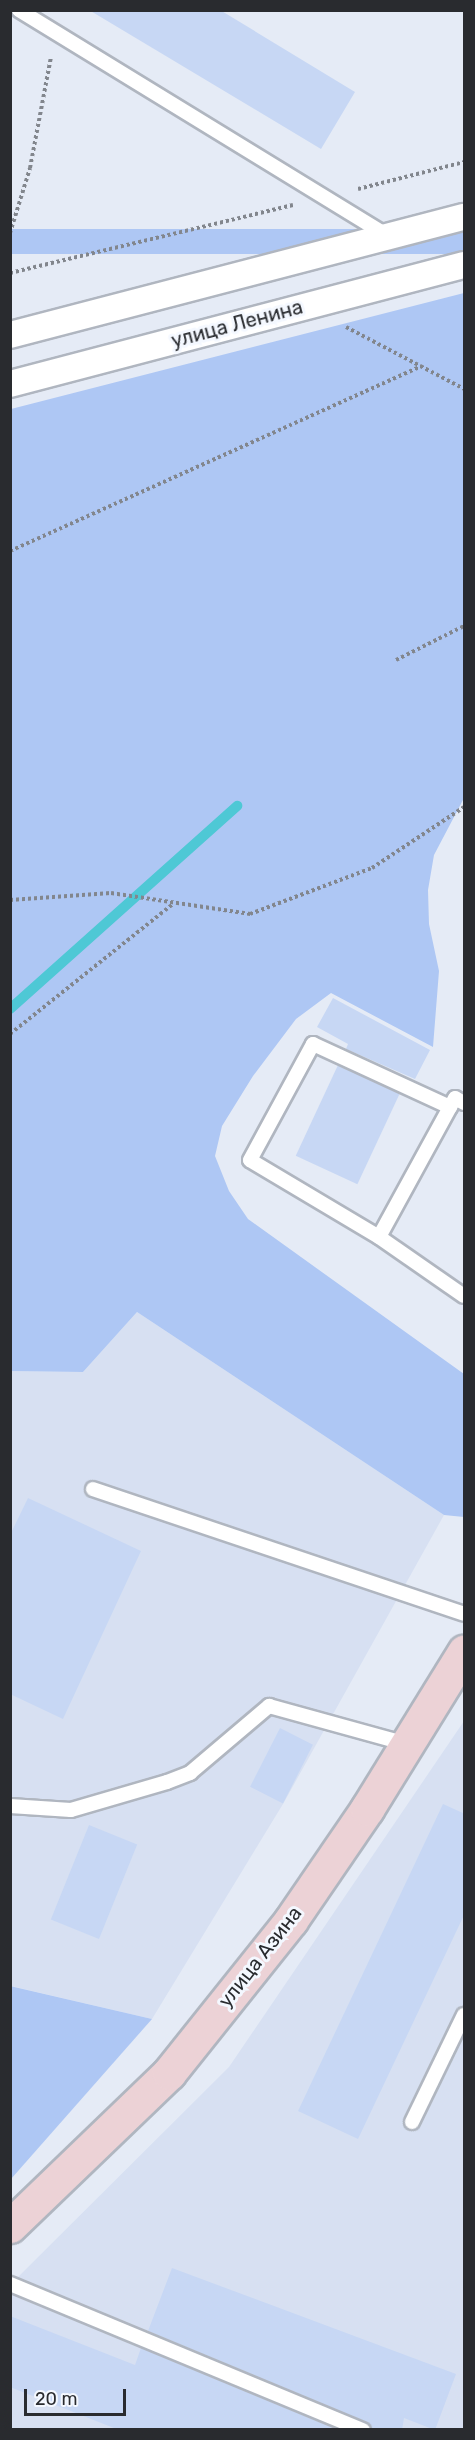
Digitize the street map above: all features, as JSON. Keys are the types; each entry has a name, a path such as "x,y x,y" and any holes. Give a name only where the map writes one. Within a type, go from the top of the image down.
{"street":[{"path":"16,328 465,217"},
{"name":"улица Ленина","path":"10,384 465,265"},
{"name":"улица Азина","path":"10,2226 169,2073 291,1920 465,1652"}],"lane":[{"path":"19,10 389,237"},
{"path":"450,1107 313,1044 250,1160 379,1237 465,1296"},
{"path":"379,1237 455,1098 465,1102"},
{"path":"93,1489 465,1614"},
{"path":"10,1806 71,1810 167,1782 190,1773 269,1706 407,1744"},
{"path":"412,2122 465,2015"},
{"path":"10,2284 363,2430"}],"path":[{"path":"10,232 30,168 56,33"},
{"path":"10,273 326,198 465,162"},
{"path":"306,306 465,389"},
{"path":"10,551 421,366"},
{"path":"396,660 465,626"},
{"path":"10,900 111,893 250,914 372,868 465,807"},
{"path":"10,1034 175,903"}],"shaded area":[{"path":"10,229 464,229 464,254 10,254"},
{"path":"464,293 464,798 434,855 428,890 429,924 439,971 433,1047 331,993 296,1019 253,1076 222,1126 215,1156 229,1191 248,1219 464,1374 464,1517 444,1515 137,1312 83,1372 10,1371 11,409"},
{"path":"137,1312 444,1515 283,1804 152,2019 11,1986 10,1371 83,1372"},
{"path":"464,1721 464,2429 11,2430 11,2284 229,2067"},
{"path":"10,1986 152,2019 11,2179 10,2179"}],"building":[{"path":"89,10 220,10 355,92 321,149"},
{"path":"333,998 430,1050 415,1079 346,1049 348,1044 317,1027"},
{"path":"338,1065 400,1094 357,1184 296,1156"},
{"path":"28,1498 141,1551 63,1719 10,1694 10,1535"},
{"path":"280,1728 313,1745 283,1804 250,1787"},
{"path":"443,1804 465,1814 465,1913 358,2139 298,2111"},
{"path":"89,1825 137,1844 99,1939 51,1920"},
{"path":"172,2268 456,2374 435,2430 404,2418 402,2430 372,2430 366,2422 148,2331"},
{"path":"10,2316 135,2365 141,2348 338,2430 119,2430 10,2387"}],"waterway":[{"path":"10,1009 237,806"}]}
